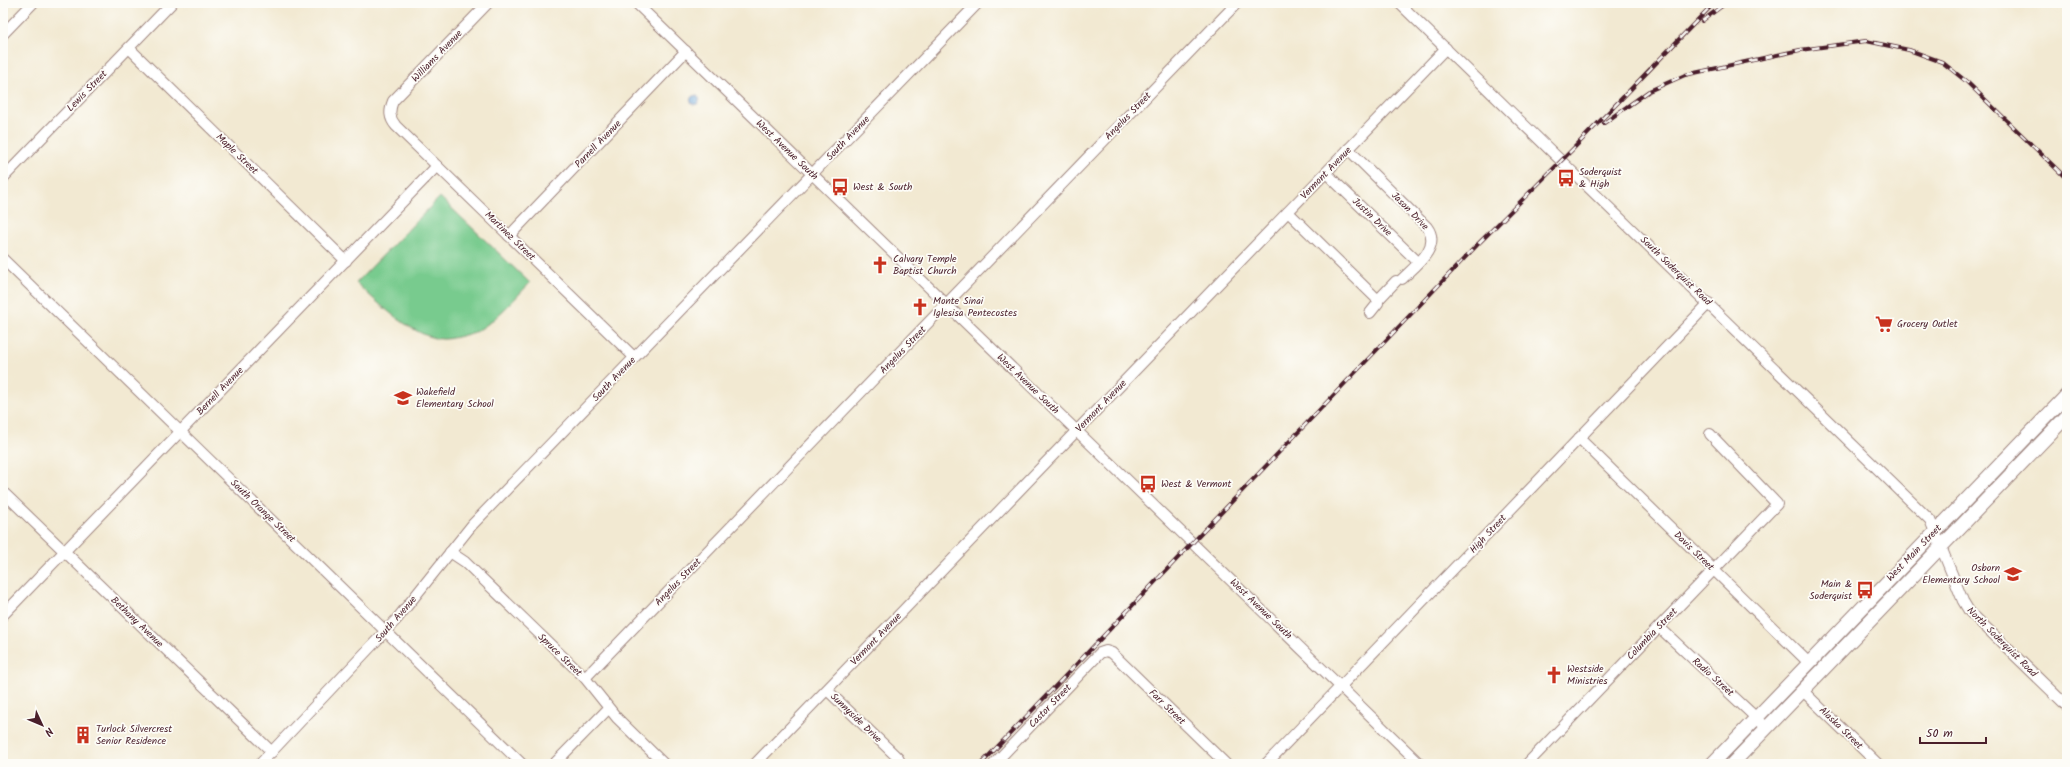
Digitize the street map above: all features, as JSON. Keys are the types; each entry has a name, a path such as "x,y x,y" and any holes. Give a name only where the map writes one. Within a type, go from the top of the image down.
{"main road":[{"name":"West Main Street","path":"1712,764 2067,395"},
{"name":"West Main Street","path":"1732,764 2067,416"}],"street":[{"path":"3,34 33,3"},
{"name":"Lewis Street","path":"3,178 172,3"},
{"name":"Williams Avenue","path":"390,112 396,98 488,3"},
{"name":"West Avenue South","path":"636,3 1420,764"},
{"name":"South Avenue","path":"260,764 387,631 472,525 978,3"},
{"name":"Angelus Street","path":"585,678 1237,3"},
{"name":"South Soderquist Road","path":"1399,3 1709,303 1930,520 1940,548"},
{"name":"Maple Street","path":"129,48 346,261"},
{"name":"Vermont Avenue","path":"755,764 1446,48"},
{"name":"Parnell Avenue","path":"509,236 686,52"},
{"name":"Martinez Street","path":"390,112 396,126 634,357"},
{"name":"Jason Drive","path":"1348,149 1430,230 1432,238 1430,248 1418,262 1378,300 1377,305 1370,313"},
{"name":"Bernell Avenue","path":"3,615 437,166"},
{"name":"Justin Drive","path":"1326,172 1418,262"},
{"path":"1288,212 1378,300"},
{"name":"South Orange Street","path":"3,259 522,764"},
{"name":"High Street","path":"1266,764 1709,303"},
{"name":"Columbia Street","path":"1527,764 1777,504 1710,434"},
{"name":"Davis Street","path":"1579,438 1809,663"},
{"name":"Bethany Avenue","path":"3,492 272,752"},
{"name":"North Soderquist Road","path":"1940,548 1963,601 1969,611 2067,706"},
{"name":"Spruce Street","path":"450,552 465,562 585,678 608,708 664,764"},
{"name":"Radio Street","path":"1659,627 1767,728"},
{"name":"Castor Street","path":"997,763 1100,653 1106,651"},
{"name":"Farr Street","path":"1106,651 1112,653 1226,764"},
{"name":"Sunnyside Drive","path":"827,690 898,758 901,764"},
{"name":"Alaska Street","path":"1803,691 1878,764"},
{"path":"554,764 608,708"}],"green space":[{"path":"440,197 530,283 504,310 482,328 472,333 445,339 431,337 408,326 356,283"}],"water":[{"path":"695,95 700,100 695,105 690,100"}],"railway":[{"path":"981,764 1478,244 1572,150 1714,3"},
{"path":"1702,21 1726,3"},
{"path":"1604,123 1649,91 1685,75 1800,50 1866,41 1909,50 1942,62 1967,82 2067,179"}],"place":[{"name":"Soderquist & High","path":"1566,178"},
{"name":"West & South","path":"840,187"},
{"name":"Calvary Temple Baptist Church","path":"880,265"},
{"name":"Monte Sinai Iglesisa Pentecostes","path":"920,307"},
{"name":"Grocery Outlet","path":"1884,324"},
{"name":"Wakefield Elementary School","path":"403,398"},
{"name":"West & Vermont","path":"1148,484"},
{"name":"Osborn Elementary School","path":"2013,574"},
{"name":"Main & Soderquist","path":"1865,590"},
{"name":"Westside Ministries","path":"1554,675"},
{"name":"Turlock Silvercrest Senior Residence","path":"83,735"}]}
